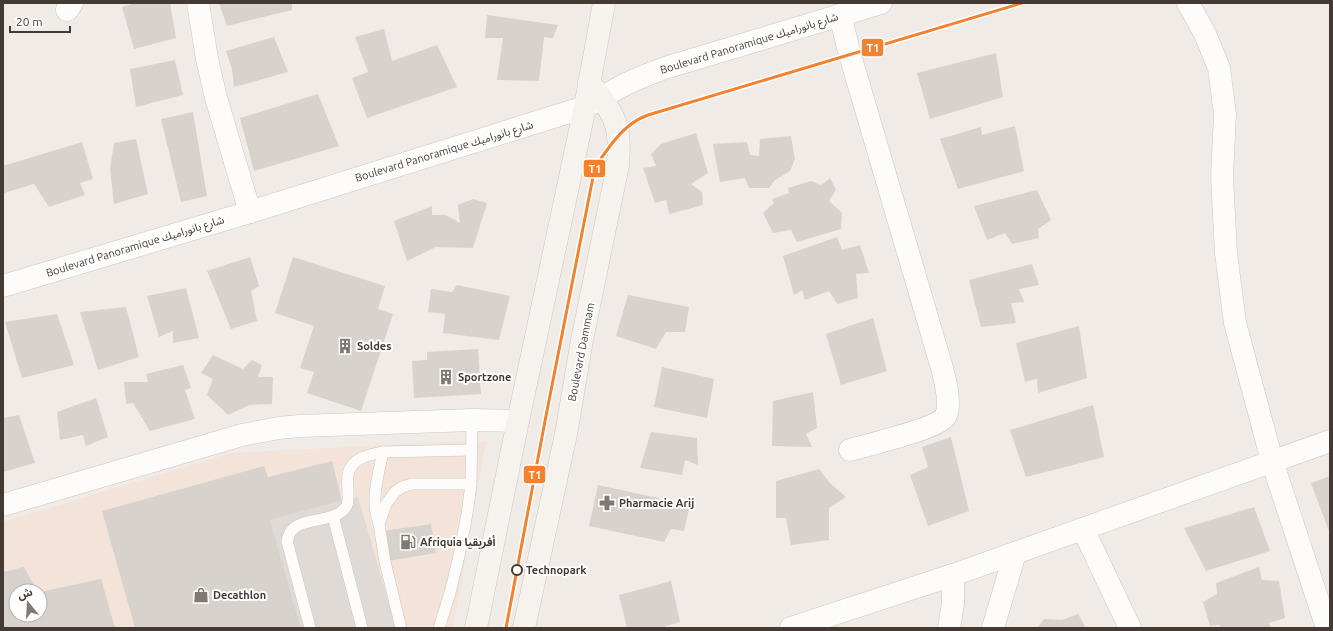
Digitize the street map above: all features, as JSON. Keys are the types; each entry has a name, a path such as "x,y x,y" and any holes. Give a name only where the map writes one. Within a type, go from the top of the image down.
{"street":[{"path":"198,3 207,59 216,98 250,212"},
{"path":"476,628 518,421 592,96 604,3"},
{"name":"Boulevard Panoramique شارع بانوراميك","path":"3,286 250,212 592,96 668,67 880,3"},
{"path":"1188,3 1205,34 1219,68 1225,114 1222,176 1226,245 1235,323 1272,461 1327,628"},
{"path":"840,15 852,62 942,368 947,390 947,412 940,421 910,433 850,450"},
{"name":"Boulevard Dammam","path":"524,628 566,434 582,340 620,150 615,121 592,96"},
{"path":"3,505 242,435 263,431 306,426 472,420 518,421"},
{"path":"791,628 953,575 1330,441"},
{"path":"1083,529 1130,628"},
{"path":"994,628 1015,553"},
{"path":"949,628 953,575"}],"lane":[{"path":"438,628 450,593 459,556 471,484 472,420"},
{"path":"310,628 287,542 289,534 294,528 333,516 346,508 348,500 348,474 353,464 370,454 382,452 472,450"},
{"path":"382,452 375,498 376,516 379,524 385,562 400,628"},
{"path":"379,524 386,504 395,492 402,487 412,484 471,484"},
{"path":"333,516 362,628"}],"shaded area":[{"path":"486,441 453,628 3,628 3,522 231,453"},
{"path":"358,497 396,628 301,628 270,520"}],"building":[{"path":"135,3 170,3 176,38 134,49 122,7"},
{"path":"219,3 292,3 292,10 227,26"},
{"path":"487,15 558,25 553,38 544,37 539,81 497,80 503,38 485,38"},
{"path":"384,29 392,61 437,45 457,87 367,118 352,78 368,72 355,37"},
{"path":"274,37 288,72 234,87 232,69 226,51"},
{"path":"996,53 1003,97 930,119 917,73"},
{"path":"175,60 183,95 136,107 130,69"},
{"path":"318,94 339,146 254,171 240,118"},
{"path":"193,112 207,196 181,202 161,119"},
{"path":"1015,126 1024,171 958,189 940,139 981,127 982,135"},
{"path":"696,133 708,173 691,184 702,192 703,205 669,214 666,200 655,203 643,168 656,166 651,154 661,144"},
{"path":"791,136 795,159 790,171 775,180 769,188 749,188 745,178 720,182 713,144 747,142 750,155 759,156 760,139"},
{"path":"136,139 148,194 114,204 110,169 114,143"},
{"path":"82,142 93,179 80,183 85,195 49,207 34,184 4,193 3,166"},
{"path":"830,178 836,190 829,201 842,213 841,229 797,242 791,230 773,233 763,213 774,203 772,199 789,193 788,188 811,181 821,185"},
{"path":"1037,190 1051,220 1038,229 1039,238 1012,244 1005,233 987,240 974,206"},
{"path":"473,199 487,203 473,248 436,247 407,261 394,221 432,206 432,215 446,215 460,223 458,205"},
{"path":"837,237 842,250 860,245 869,273 856,274 858,298 837,304 829,291 805,300 802,290 794,295 783,256"},
{"path":"250,257 259,286 251,291 257,321 231,329 207,271"},
{"name":"Soldes","path":"293,257 385,286 378,309 393,314 361,411 307,393 314,372 300,368 314,326 275,313"},
{"path":"1032,264 1039,285 1019,289 1024,302 1011,303 1016,323 981,327 969,280"},
{"path":"457,285 510,296 499,340 443,333 445,314 428,312 431,289 452,292"},
{"path":"186,288 199,338 173,343 173,331 159,337 147,296"},
{"path":"628,295 689,307 685,332 666,332 656,349 616,336"},
{"path":"126,307 139,357 98,370 80,312"},
{"path":"57,314 74,365 22,378 5,322"},
{"path":"873,318 887,371 841,385 826,334"},
{"path":"1079,326 1087,378 1038,393 1037,379 1025,382 1016,343"},
{"name":"Sportzone","path":"478,349 481,394 414,398 412,361 427,360 427,352"},
{"path":"213,355 243,369 252,360 262,365 258,377 273,377 272,404 249,405 228,415 207,395 213,379 201,373"},
{"path":"183,365 191,388 185,390 195,419 150,431 133,403 126,404 124,382 148,382 146,374"},
{"path":"662,367 714,379 707,418 654,407"},
{"path":"813,392 817,428 806,434 812,447 772,446 773,401"},
{"path":"96,398 108,437 86,446 83,435 60,440 57,412"},
{"path":"1093,405 1104,457 1026,477 1010,430"},
{"path":"19,415 35,463 3,472 3,418"},
{"path":"651,432 697,438 698,465 685,460 682,475 640,468"},
{"path":"951,437 969,511 928,526 910,475 928,467 922,447"},
{"path":"332,461 342,501 270,520 301,628 135,628 102,511 264,466 268,477"},
{"path":"819,469 830,483 846,497 829,508 829,540 791,545 786,518 776,518 776,481"},
{"path":"1330,476 1330,534 1311,483"},
{"path":"598,485 690,505 684,531 671,529 664,542 589,526"},
{"path":"1254,507 1270,551 1206,571 1184,528"},
{"path":"431,524 436,553 388,561 384,531"},
{"path":"24,567 33,583 8,583 8,623 48,623 48,590 101,579 115,628 3,628 3,572"},
{"path":"1259,567 1262,580 1279,581 1285,618 1269,623 1271,628 1221,628 1219,625 1210,626 1203,602 1217,594 1216,583"},
{"path":"671,581 680,622 660,628 627,628 619,595"},
{"path":"1078,614 1086,628 1037,628 1044,619 1062,620"}],"transit line":[{"name":"T1","path":"506,628 595,167 618,136 631,124 648,115 1022,3"}],"place":[{"name":"Soldes","path":"345,346"},
{"name":"Sportzone","path":"446,377"},
{"name":"Pharmacie Arij","path":"607,503"},
{"name":"Afriquia أفريقيا","path":"408,542"},
{"name":"Technopark","path":"517,570"},
{"name":"Decathlon","path":"201,595"}]}
